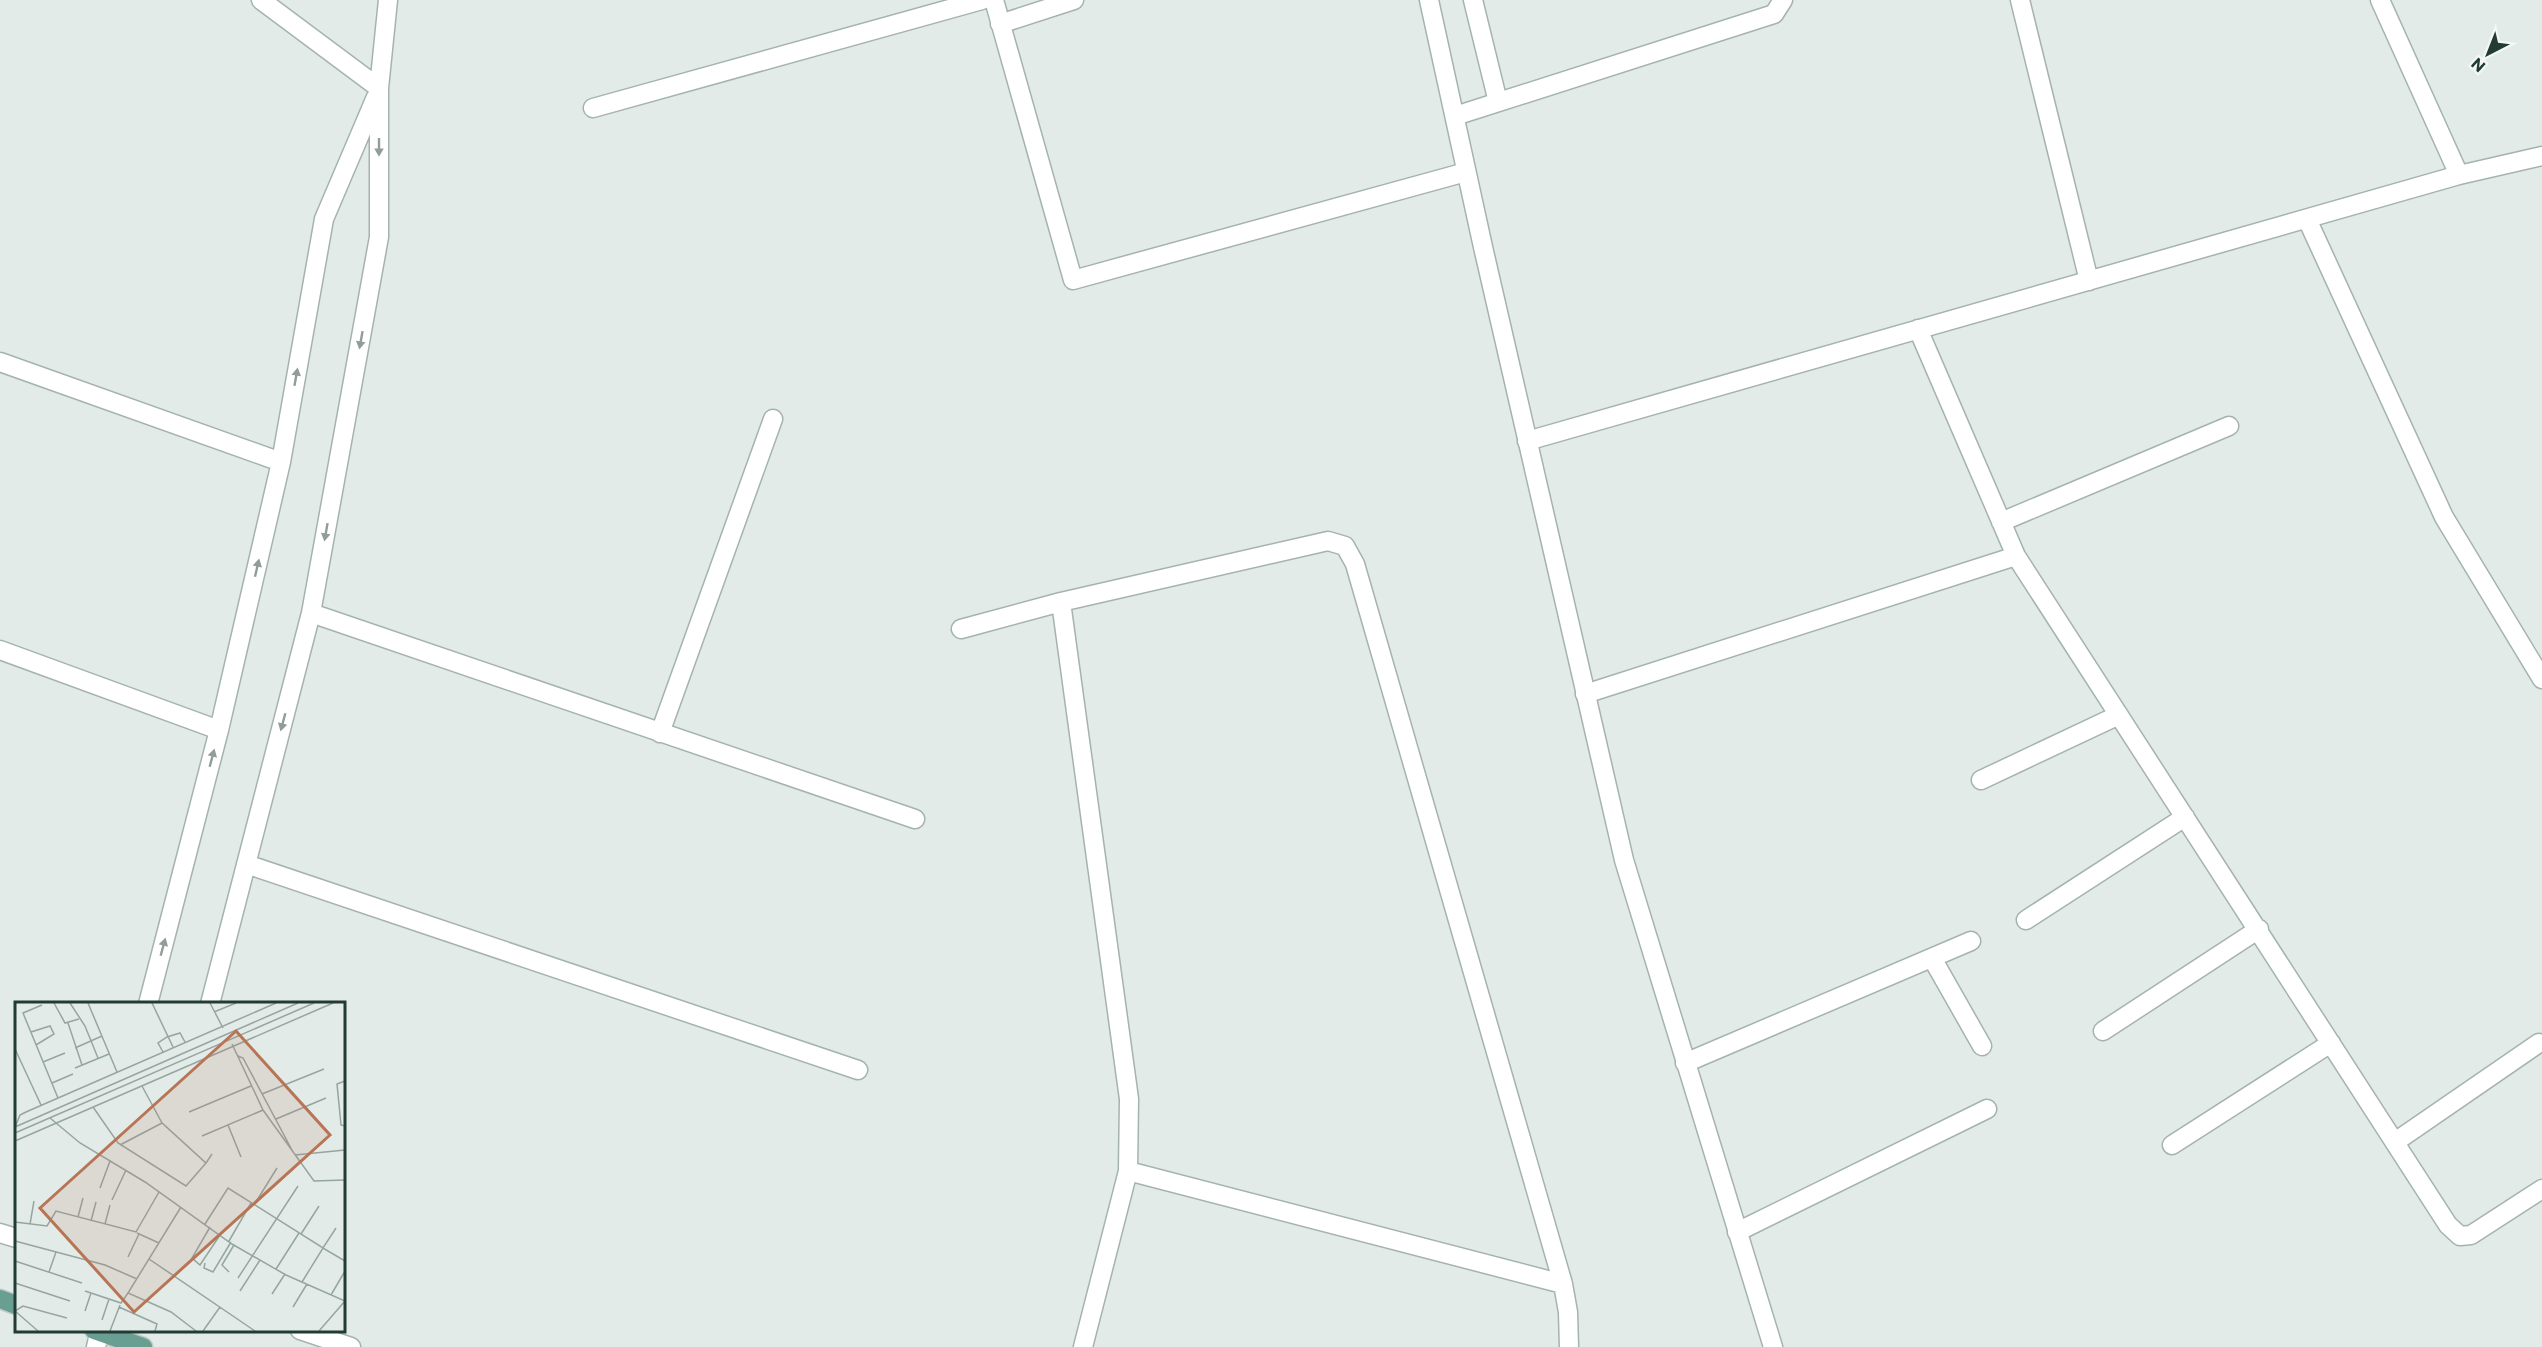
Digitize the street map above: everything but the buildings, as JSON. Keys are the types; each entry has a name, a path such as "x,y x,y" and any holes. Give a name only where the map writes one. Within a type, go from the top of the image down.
{"main road":[{"path":"0,1299 15,1305"},
{"path":"97,1335 143,1347"}],"street":[{"path":"261,0 379,88"},
{"path":"211,1002 311,613 379,237 379,88 388,0"},
{"path":"593,108 982,0"},
{"path":"994,0 1073,280 1466,172"},
{"path":"1000,24 1074,0"},
{"path":"1430,0 1466,172 1624,860 1773,1347"},
{"path":"1473,0 1498,102"},
{"path":"1455,116 1774,14 1783,0"},
{"path":"2020,0 2089,281"},
{"path":"2380,0 2459,176"},
{"path":"149,1002 219,730 281,462 324,219 379,88"},
{"path":"1527,441 2459,176 2542,156"},
{"path":"2307,219 2444,517 2542,679"},
{"path":"1918,329 2016,556 2448,1225 2460,1236 2471,1235 2542,1188"},
{"path":"0,362 281,462"},
{"path":"660,733 773,419"},
{"path":"2001,522 2229,426"},
{"path":"961,629 1061,602 1328,541 1345,546 1355,564 1563,1284 1568,1312 1569,1347"},
{"path":"1586,694 2016,556"},
{"path":"1061,602 1129,1099 1128,1171 1083,1347"},
{"path":"311,613 915,819"},
{"path":"0,650 219,730"},
{"path":"1981,780 2119,715"},
{"path":"2026,920 2186,817"},
{"path":"246,864 858,1070"},
{"path":"2103,1031 2259,929"},
{"path":"1685,1063 1971,941"},
{"path":"1932,958 1982,1046"},
{"path":"2395,1142 2539,1042"},
{"path":"2172,1145 2331,1043"},
{"path":"1737,1232 1987,1109"},
{"path":"1128,1171 1563,1284"},
{"path":"0,1233 15,1238"},
{"path":"306,1332 351,1347"}]}
